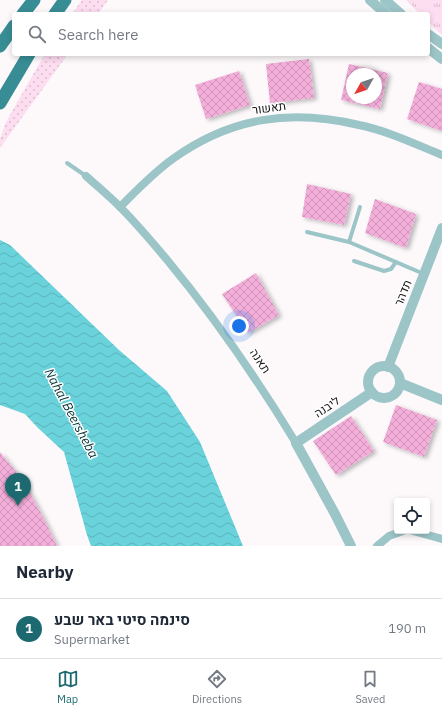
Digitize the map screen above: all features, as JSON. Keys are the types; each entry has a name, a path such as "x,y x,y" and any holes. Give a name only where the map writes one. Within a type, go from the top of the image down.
{"highway":[{"path":"25,12 34,0"},
{"path":"56,12 65,0"},
{"path":"0,46 12,29"},
{"path":"0,103 28,56"}],"street":[{"path":"370,0 384,12"},
{"path":"385,0 399,12"},
{"path":"430,35 442,44"},
{"path":"430,50 442,59"},
{"name":"תאשור","path":"120,207 146,180 173,158 201,140 230,128 261,120 292,117 326,118 360,125 397,136 442,155"},
{"name":"תאנה","path":"86,176 120,207 155,246 214,319 241,356 296,443 351,546"},
{"name":"תדהר","path":"388,367 442,228"},
{"path":"383,366 394,370 398,374 400,383 394,394 385,398 372,392 369,388 368,378 373,370 383,366"},
{"path":"400,383 442,400"},
{"name":"ליבנה","path":"296,443 372,392"},
{"path":"377,546 389,536 395,534"},
{"path":"424,534 442,539"}],"lane":[{"path":"67,163 86,176"},
{"path":"349,242 360,207"},
{"path":"307,232 349,242 425,274"},
{"path":"354,261 384,271 392,269 396,262"}],"green space":[{"path":"82,0 108,0 99,12 73,12"},
{"path":"406,0 442,0 442,35 430,24 430,12 418,12"},
{"path":"44,56 67,56 0,148 0,139 6,122"}],"water":[{"name":"Nahal Beersheba","path":"0,240 10,245 119,350 167,391 200,442 243,546 91,546 64,452 25,414 0,405"}],"building":[{"path":"309,59 314,98 270,103 266,64"},
{"path":"349,64 366,68 348,68"},
{"path":"239,71 250,105 206,119 195,85"},
{"path":"382,72 388,73 382,100"},
{"path":"346,78 346,101 341,100"},
{"path":"419,82 442,89 442,131 407,119"},
{"path":"358,104 381,104 380,109"},
{"path":"307,184 351,194 344,225 302,217"},
{"path":"375,199 416,214 406,248 365,233"},
{"path":"256,273 279,315 248,333 222,294"},
{"path":"396,405 437,420 424,457 383,442"},
{"path":"351,416 374,451 336,475 313,441"},
{"path":"0,452 29,491 57,546 0,546"}],"place":[{"name":"סינמה סיטי באר שבע","path":"18,506"}]}
